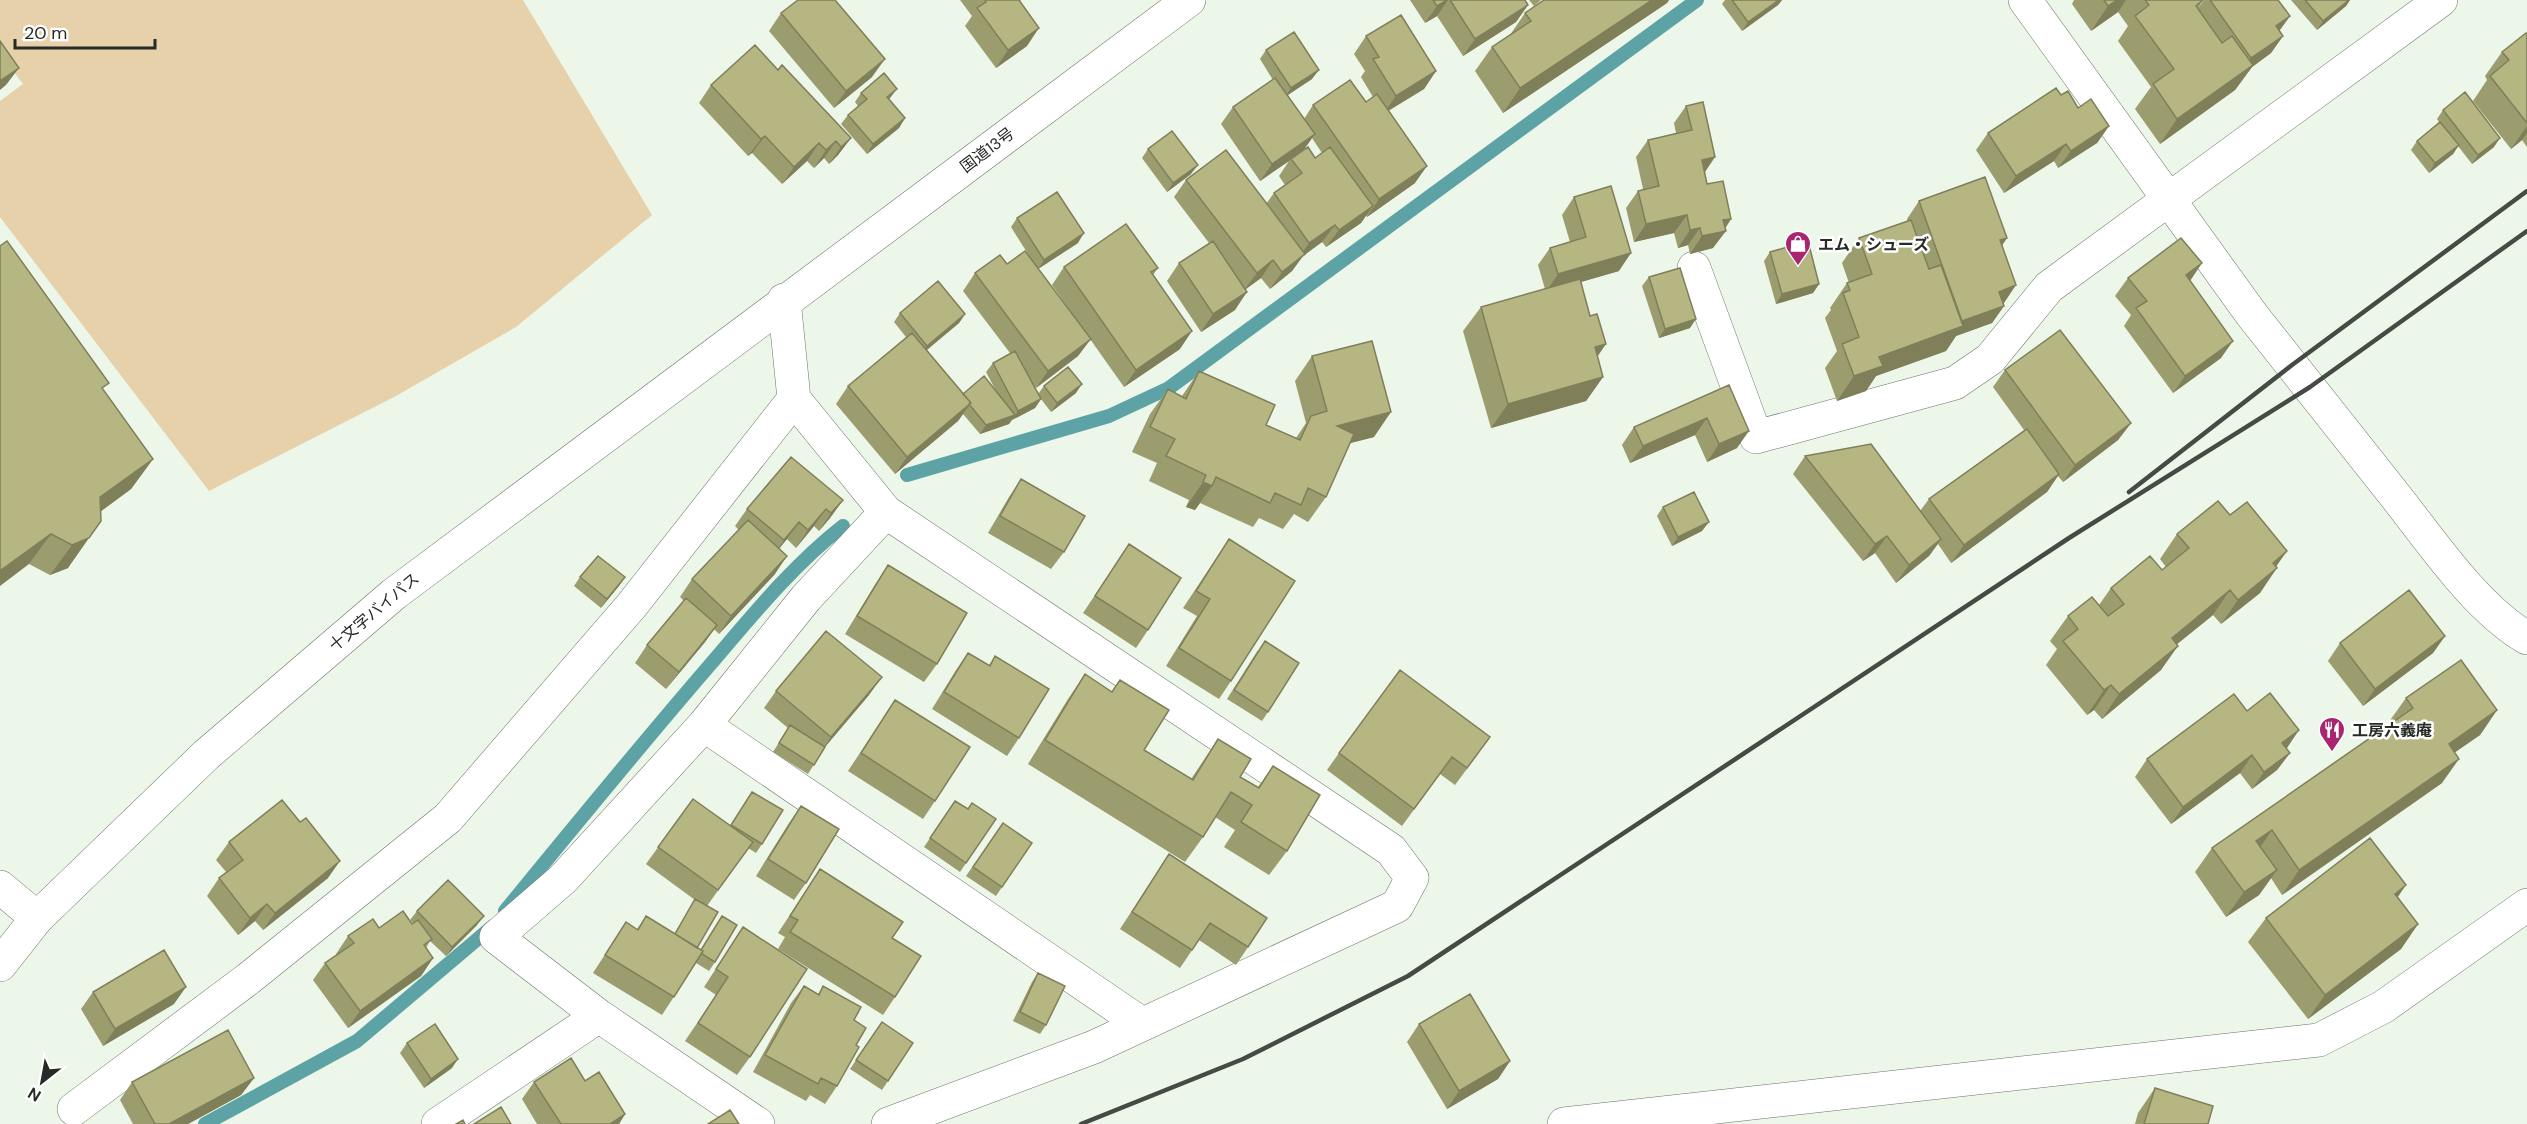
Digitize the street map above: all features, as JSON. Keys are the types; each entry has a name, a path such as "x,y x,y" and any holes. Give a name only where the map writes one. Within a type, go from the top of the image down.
{"main road":[{"name":"国道13号","path":"784,300 1189,0"},
{"path":"2025,0 2252,315 2460,579 2513,630 2527,638"},
{"path":"1694,268 1756,437 1955,383 1990,359 2049,287 2441,0"},
{"path":"784,300 794,399 886,512 1391,850 1412,878 1397,906 1094,1047 888,1124"},
{"name":"十文字バイパス","path":"0,965 37,918 206,755 394,594 784,300"},
{"path":"74,1109 248,979 448,818 632,604 794,399"},
{"path":"758,1124 599,1016 496,937 563,879 704,725 806,598 886,512"},
{"path":"704,725 1142,1024"},
{"path":"0,887 37,918"},
{"path":"1564,1124 2319,1040 2382,1006 2527,905"},
{"path":"438,1124 599,1016"}],"shaded area":[{"path":"0,0 523,0 652,215 516,327 396,396 209,491 0,217 0,101 23,84 0,53"}],"building":[{"path":"798,0 835,0 885,59 846,91 781,13"},
{"path":"985,0 1019,0 1039,28 1008,50 977,8 986,2"},
{"path":"1433,0 1447,0 1437,6"},
{"path":"1450,0 1525,0 1528,5 1475,39"},
{"path":"1544,0 1652,0 1520,88 1492,47 1531,21 1525,13"},
{"path":"1732,0 1779,0 1748,22"},
{"path":"2104,0 2117,0 2108,6"},
{"path":"2145,0 2203,0 2196,6 2222,43 2232,36 2253,65 2177,119 2153,84 2174,69 2135,16 2149,5"},
{"path":"2210,0 2278,0 2290,16 2276,26 2283,36 2251,58"},
{"path":"2305,0 2349,0 2323,21"},
{"path":"1401,15 1436,71 1396,96 1373,59 1379,57 1366,36"},
{"path":"1294,32 1319,70 1291,88 1266,50"},
{"path":"2526,33 2527,123 2490,76 2509,60 2502,52"},
{"path":"0,41 19,68 0,81"},
{"path":"755,45 778,70 782,65 851,138 841,147 836,141 826,150 819,143 794,167 765,136 761,139 711,85"},
{"path":"884,73 897,89 887,97 905,118 873,144 848,115 867,99 861,93"},
{"path":"1275,78 1315,134 1272,164 1233,107"},
{"path":"1350,80 1366,102 1377,94 1427,166 1379,199 1313,105"},
{"path":"2056,88 2061,95 2068,91 2078,108 2091,99 2109,126 2071,151 2066,144 2016,176 1988,133"},
{"path":"2465,92 2500,138 2478,155 2443,110"},
{"path":"1703,102 1715,157 1702,160 1707,184 1723,181 1731,219 1723,220 1726,231 1702,236 1700,228 1690,230 1687,215 1646,224 1638,191 1659,186 1648,140 1692,130 1686,106"},
{"path":"2440,122 2459,145 2435,163 2417,141"},
{"path":"1172,131 1198,165 1173,183 1148,149"},
{"path":"1308,147 1315,158 1330,147 1373,206 1339,230 1335,225 1309,243 1274,193 1302,173 1291,159"},
{"path":"1226,150 1305,254 1282,272 1273,260 1257,273 1186,180"},
{"path":"1985,177 2007,238 2000,240 2016,285 1999,292 2004,306 1962,321 1919,201"},
{"path":"1611,186 1631,253 1558,274 1550,248 1586,237 1574,197"},
{"path":"1057,192 1084,233 1044,260 1017,218"},
{"path":"1911,220 1929,269 1941,265 1963,326 1879,357 1883,366 1854,376 1842,344 1859,337 1843,293 1850,290 1847,283 1872,274 1859,238"},
{"path":"1126,224 1158,268 1151,272 1192,331 1136,370 1064,267"},
{"path":"2181,238 2202,263 2186,275 2233,341 2185,376 2136,308 2147,301 2128,278"},
{"path":"7,241 109,383 102,388 153,459 100,497 101,521 89,538 72,545 51,534 0,571 0,246"},
{"path":"1213,241 1247,292 1213,314 1179,263"},
{"path":"1808,241 1819,284 1782,294 1770,252"},
{"path":"1025,251 1091,339 1048,371 975,273 1000,255 1007,264"},
{"path":"1680,268 1696,319 1665,329 1649,277"},
{"path":"1580,279 1590,316 1597,314 1606,344 1595,347 1603,377 1508,404 1481,307"},
{"path":"938,281 965,314 927,346 900,313"},
{"path":"2060,330 2131,423 2075,465 2005,370"},
{"path":"912,333 971,403 907,457 848,386"},
{"path":"1372,341 1391,412 1337,426 1354,434 1326,497 1308,488 1301,505 1275,493 1270,503 1216,477 1212,486 1203,482 1206,475 1166,456 1175,439 1150,427 1168,389 1186,399 1199,371 1275,405 1266,425 1300,440 1311,416 1327,411 1312,356"},
{"path":"1015,351 1041,399 1018,411 993,363"},
{"path":"1068,367 1082,384 1057,403 1044,386"},
{"path":"984,376 1015,415 986,425 969,404 971,403 963,394"},
{"path":"1729,385 1749,431 1719,444 1707,418 1643,446 1634,427"},
{"path":"2027,429 2059,474 1964,545 1929,499"},
{"path":"1871,444 1941,539 1909,565 1887,536 1875,544 1805,456"},
{"path":"791,457 843,500 831,513 826,509 808,530 799,522 784,540 747,509"},
{"path":"1021,479 1085,516 1064,552 1000,516"},
{"path":"1694,492 1709,522 1678,537 1663,507"},
{"path":"2218,501 2230,515 2247,502 2287,551 2273,563 2277,568 2238,600 2230,590 2172,638 2178,646 2119,694 2111,685 2104,690 2063,641 2078,629 2068,616 2092,597 2108,616 2124,604 2111,588 2150,556 2162,570 2189,548 2177,534"},
{"path":"748,520 787,556 731,616 692,579"},
{"path":"1229,539 1295,581 1231,681 1179,648 1210,599 1196,591"},
{"path":"1129,544 1181,578 1148,630 1095,596"},
{"path":"598,556 625,577 607,599 580,577"},
{"path":"888,565 967,613 937,664 857,616"},
{"path":"2409,590 2445,636 2375,689 2340,643"},
{"path":"686,598 717,625 679,672 647,645"},
{"path":"826,631 882,677 831,737 776,691"},
{"path":"1265,641 1299,663 1268,712 1234,690"},
{"path":"968,653 990,666 995,656 1049,689 1019,738 944,692"},
{"path":"2461,660 2497,710 2449,744 2459,759 2299,870 2272,830 2256,841 2277,870 2244,892 2212,848 2413,708 2406,698"},
{"path":"1400,670 1490,737 1467,768 1452,757 1414,809 1339,753"},
{"path":"1085,674 1112,692 1120,680 1169,710 1144,750 1193,780 1218,739 1251,759 1240,777 1259,788 1273,766 1320,795 1287,851 1241,822 1252,805 1231,792 1203,837 1045,740"},
{"path":"2270,693 2299,730 2282,743 2290,753 2264,772 2252,755 2183,807 2147,759 2234,694 2247,711"},
{"path":"895,700 970,747 935,801 861,753"},
{"path":"790,725 825,747 814,765 779,743"},
{"path":"752,792 783,810 762,844 731,825"},
{"path":"693,799 753,842 718,890 658,847"},
{"path":"282,800 300,822 306,818 340,861 275,913 267,904 250,918 219,878 243,860 229,842"},
{"path":"955,801 968,809 972,803 996,819 966,863 930,838"},
{"path":"801,806 839,829 806,883 768,859"},
{"path":"1003,823 1032,843 1002,887 973,867"},
{"path":"2370,838 2406,885 2395,894 2418,924 2325,995 2266,918"},
{"path":"1169,854 1267,918 1248,947 1210,923 1192,950 1132,912"},
{"path":"820,869 903,922 892,938 921,956 895,997 790,932 798,920 790,916"},
{"path":"448,880 484,916 452,947 417,911"},
{"path":"695,899 718,912 697,948 675,934"},
{"path":"403,911 412,924 418,920 432,939 424,945 433,958 360,1011 325,963 354,943 348,936 373,919 379,928"},
{"path":"646,916 703,951 674,997 605,955 626,922 638,930"},
{"path":"722,916 737,925 715,962 702,954 701,950"},
{"path":"743,927 807,969 750,1057 698,1023 728,977 716,969"},
{"path":"164,950 186,987 115,1029 93,992"},
{"path":"1038,973 1065,986 1046,1025 1020,1012"},
{"path":"804,986 819,995 823,986 861,1007 854,1020 866,1028 856,1045 859,1047 837,1086 821,1078 818,1084 765,1055"},
{"path":"1470,994 1510,1061 1459,1091 1419,1024"},
{"path":"882,1022 913,1043 888,1081 856,1060"},
{"path":"435,1024 458,1059 431,1079 407,1043"},
{"path":"228,1030 254,1078 169,1124 155,1124 132,1082"},
{"path":"571,1058 585,1081 599,1072 625,1114 610,1124 561,1124 534,1082"},
{"path":"2155,1088 2213,1106 2208,1124 2144,1124"},
{"path":"501,1107 511,1124 474,1124"},
{"path":"730,1110 739,1124 708,1124"}],"waterway":[{"path":"907,475 1109,416 1169,388 1697,0"},
{"path":"505,911 631,757 756,611 806,558 843,526"},
{"path":"205,1124 357,1041 493,926"}],"railway":[{"path":"2129,492 2292,365 2527,191"},
{"path":"1081,1124 1243,1059 1408,976 2069,538 2310,387 2527,231"}],"place":[{"name":"エム・シューズ","path":"1798,267"},
{"name":"工房六義庵","path":"2332,753"}]}
